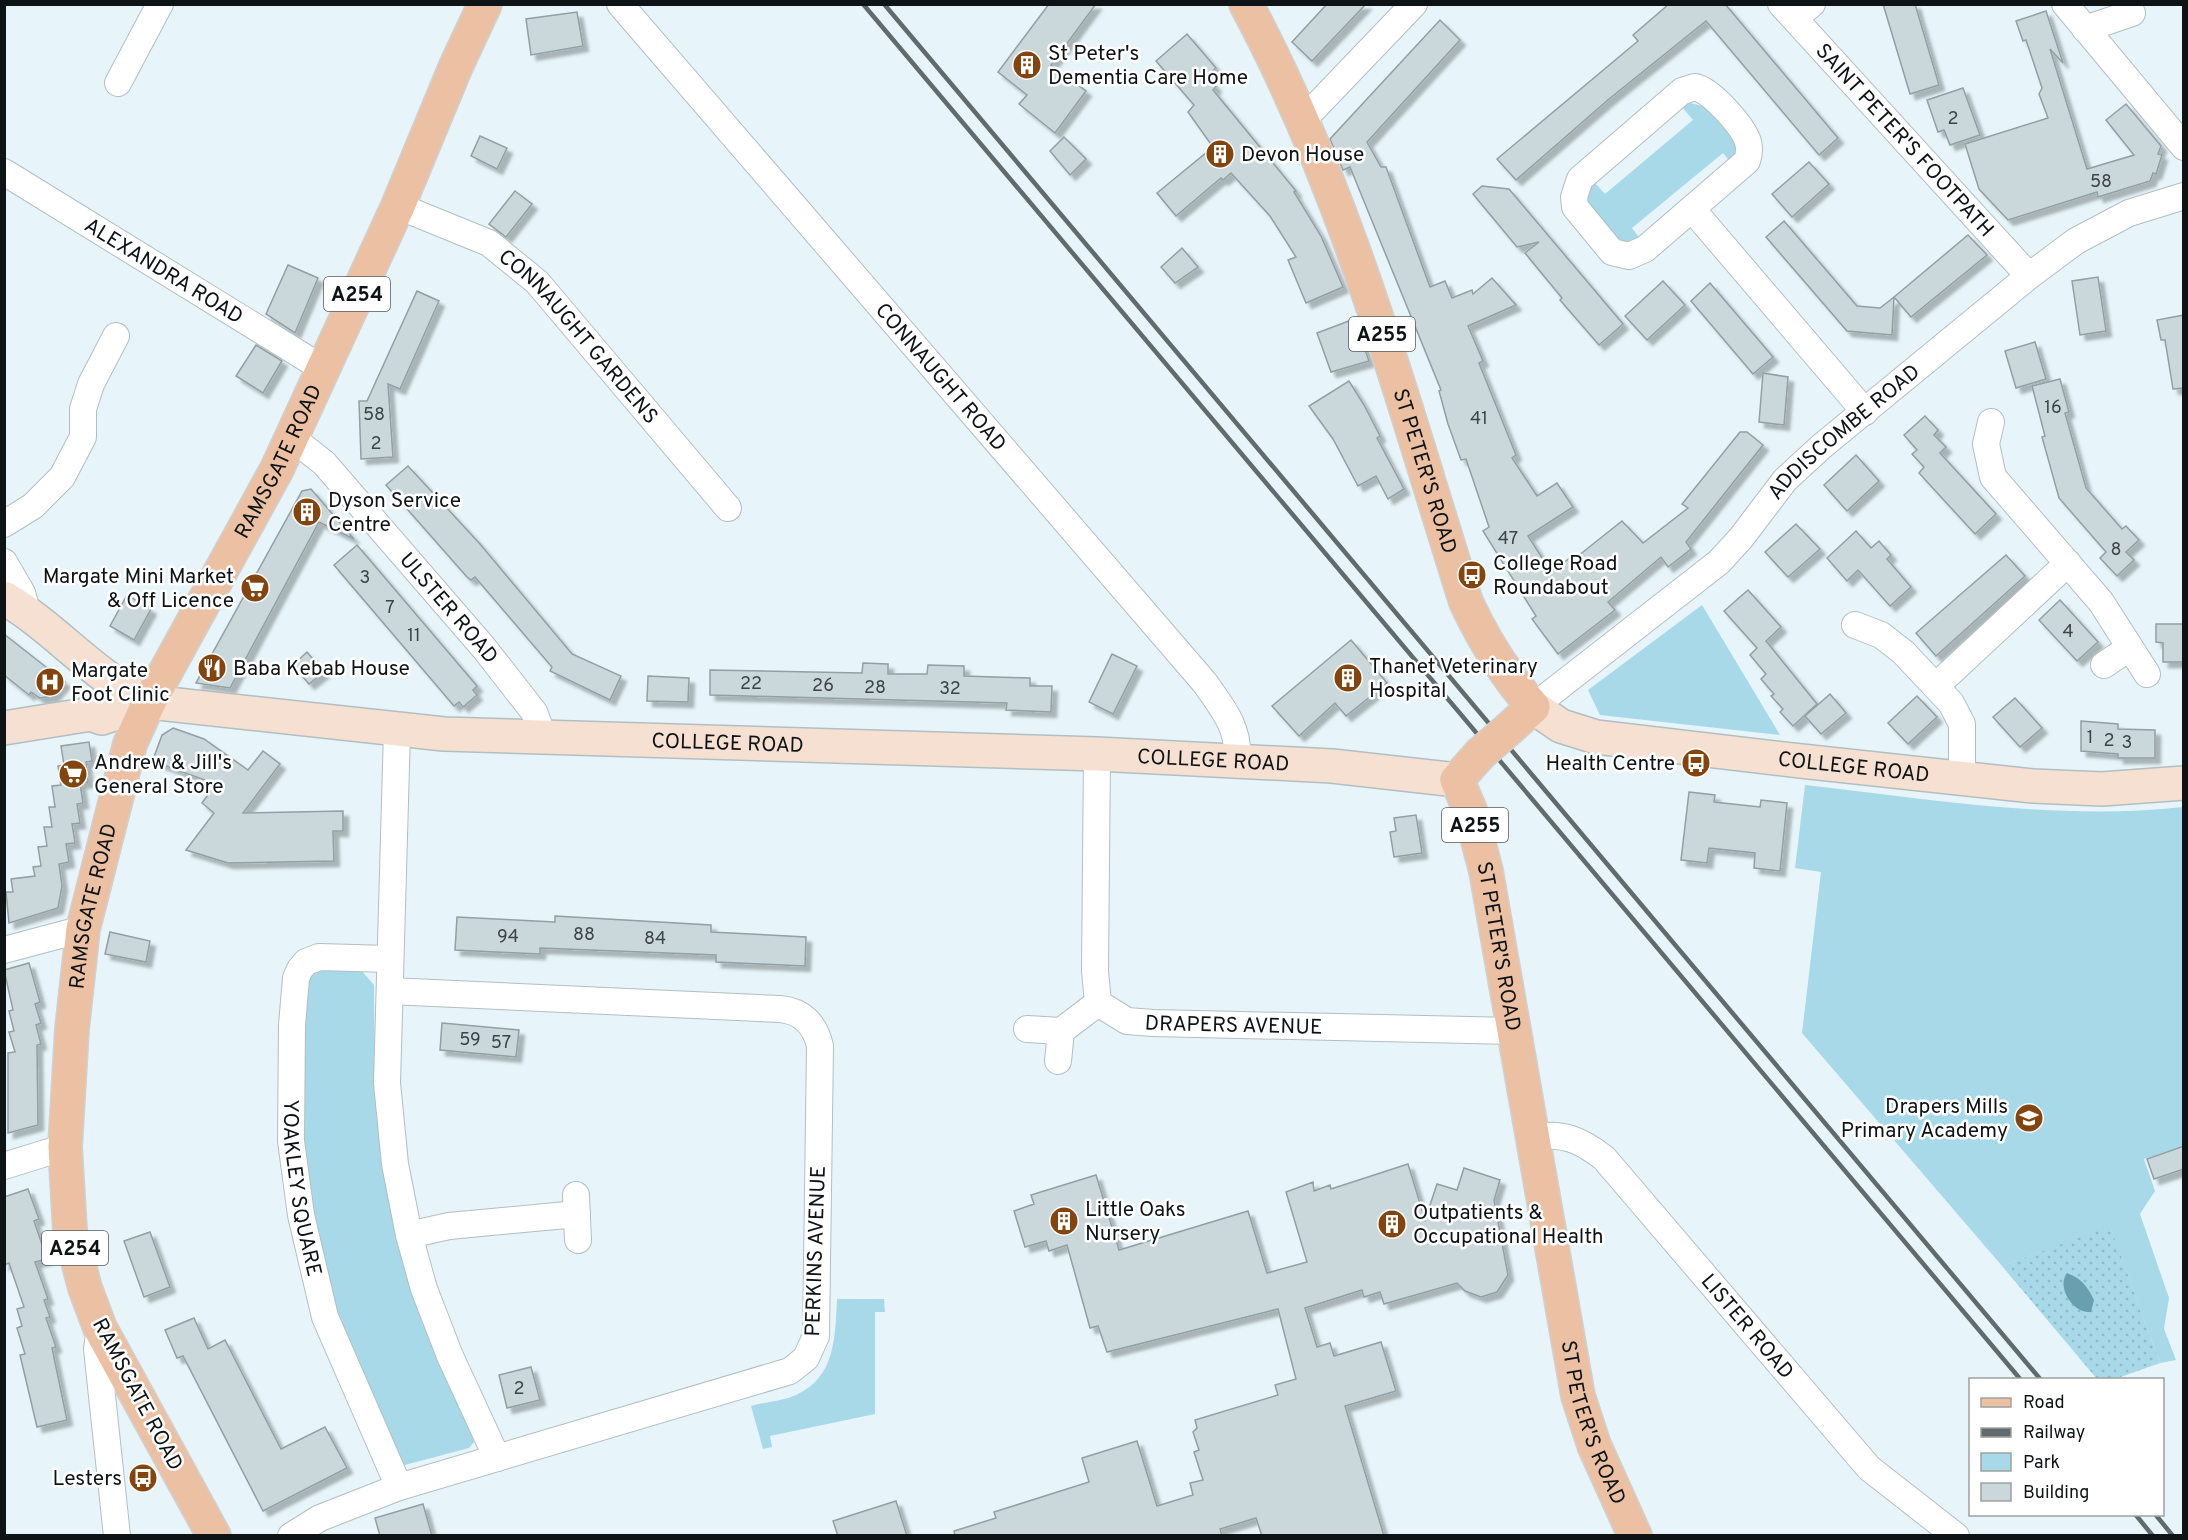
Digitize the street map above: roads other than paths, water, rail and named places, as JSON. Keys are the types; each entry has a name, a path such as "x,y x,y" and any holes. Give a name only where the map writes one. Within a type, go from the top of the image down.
{"main road":[{"name":"RAMSGATE ROAD","path":"213,1536 100,1328 85,1288 70,1231 65,1147 72,1029 83,929 130,744 149,702 292,438 322,368 398,206 456,66 485,4"},
{"name":"ST PETER'S ROAD","path":"1246,4 1302,121 1372,302 1466,602 1502,669 1522,717"},
{"path":"16,604 129,693 149,702"},
{"path":"66,717 81,690 85,660"},
{"name":"COLLEGE ROAD","path":"4,728 91,714 102,718 149,702 284,715 397,731 544,738 1097,754 1332,766 1457,780"},
{"name":"COLLEGE ROAD","path":"1522,717 1596,737 1962,779 2102,789 2184,783"},
{"name":"A255","path":"1457,780 1480,754 1522,717"},
{"name":"ST PETER'S ROAD","path":"1457,780 1470,810 1482,854 1578,1396 1594,1445 1635,1536"}],"street":[{"path":"118,83 160,4"},
{"name":"CONNAUGHT ROAD","path":"620,4 1205,683 1231,721 1239,743 1237,761"},
{"path":"1302,121 1414,4"},
{"path":"2065,4 2184,147"},
{"name":"SAINT PETER'S FOOTPATH","path":"1796,9 2029,276"},
{"path":"2085,28 2132,13"},
{"path":"1695,87 1713,96 1746,135 1749,153 1742,168 1692,209 1645,249 1629,256 1621,256 1612,252 1575,207 1574,197 1580,178 1682,91 1695,87"},
{"name":"ALEXANDRA ROAD","path":"4,172 322,368"},
{"name":"ADDISCOMBE ROAD","path":"1522,717 1719,562 1741,538 1785,480 2029,276 2076,241 2129,213 2184,196"},
{"name":"CONNAUGHT GARDENS","path":"398,206 489,243 537,282 728,508"},
{"path":"1692,209 1865,412"},
{"path":"4,524 33,506 62,477 82,437 83,409 91,384 116,336"},
{"path":"1991,422 1986,444 1993,477 2102,602 2147,674"},
{"name":"ULSTER ROAD","path":"292,438 324,463 484,648 534,712 544,738"},
{"path":"4,562 22,593 16,604"},
{"path":"1936,686 2068,564"},
{"path":"1855,625 1881,635 1896,647 1951,703 1962,724 1962,779"},
{"path":"2104,665 2129,648"},
{"path":"397,731 387,1083 395,1164 409,1235 423,1289 450,1356 497,1458"},
{"path":"1027,1029 1060,1031 1098,1003 1095,971 1097,754"},
{"path":"4,950 83,929"},
{"name":"YOAKLEY SQUARE","path":"390,959 319,957 306,962 300,969 296,978 292,1025 291,1141 301,1215 325,1317 399,1487"},
{"name":"PERKINS AVENUE","path":"291,1536 320,1518 399,1487 790,1371 806,1358 816,1336 820,1046 817,1035 804,1017 780,1009 390,991"},
{"name":"DRAPERS AVENUE","path":"1098,1003 1127,1021 1153,1023 1513,1031"},
{"path":"1058,1061 1060,1031"},
{"name":"LISTER ROAD","path":"1534,1138 1547,1135 1566,1136 1584,1143 1604,1158 1869,1468 1956,1536"},
{"path":"4,1166 65,1147"},
{"path":"409,1235 449,1226 577,1205 578,1240"},
{"path":"100,1328 97,1349 117,1536"}],"railway":[{"path":"863,4 2019,1378"},
{"path":"884,4 2039,1378"},
{"path":"2137,1516 2153,1536"},
{"path":"2157,1516 2173,1536"}],"place":[{"name":"St Peter's Dementia Care Home","path":"1027,65"},
{"name":"Devon House","path":"1220,154"},
{"name":"Dyson Service Centre","path":"307,512"},
{"name":"College Road Roundabout","path":"1472,575"},
{"name":"Margate Mini Market & Off Licence","path":"255,588"},
{"name":"Baba Kebab House","path":"212,668"},
{"name":"Thanet Veterinary Hospital","path":"1348,678"},
{"name":"Margate Foot Clinic","path":"50,682"},
{"name":"Health Centre","path":"1696,763"},
{"name":"Andrew & Jill's General Store","path":"73,774"},
{"name":"Drapers Mills Primary Academy","path":"2029,1118"},
{"name":"Little Oaks Nursery","path":"1064,1221"},
{"name":"Outpatients & Occupational Health","path":"1392,1224"},
{"name":"Lesters","path":"143,1478"}]}
